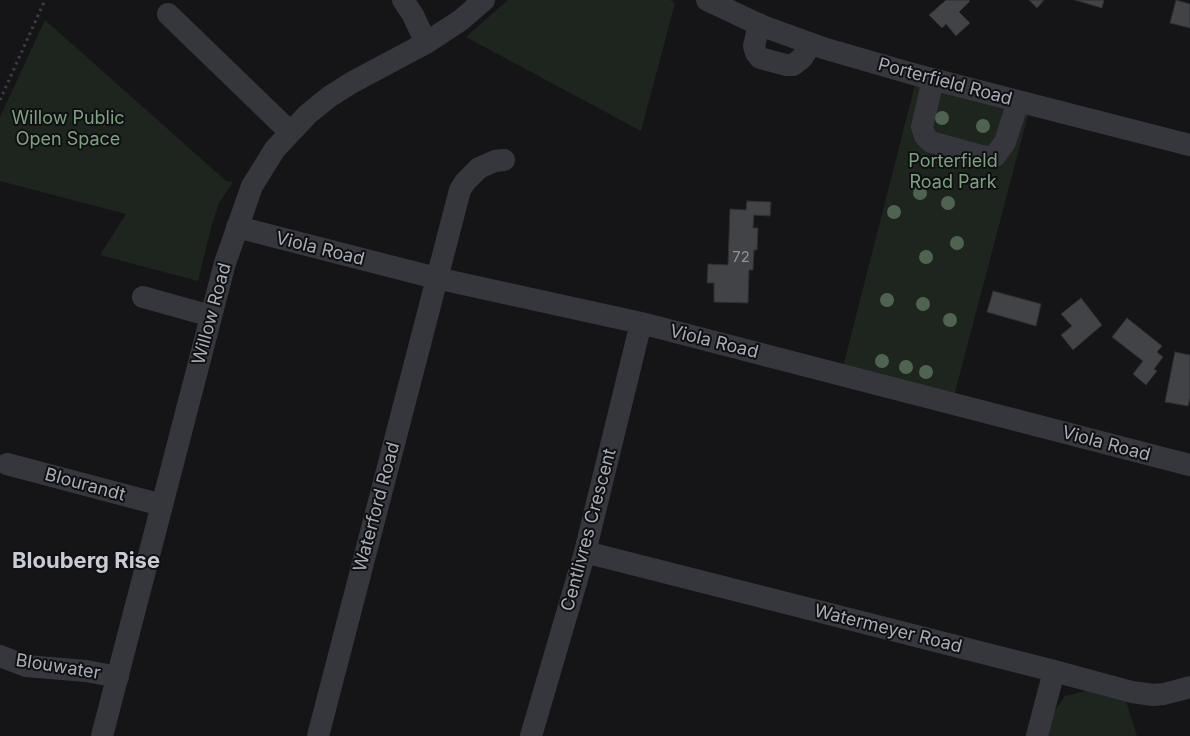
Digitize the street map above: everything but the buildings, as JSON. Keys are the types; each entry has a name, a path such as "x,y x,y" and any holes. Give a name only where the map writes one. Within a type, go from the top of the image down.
{"street":[{"path":"403,0 413,15 426,43"},
{"name":"Willow Road","path":"102,736 225,263 252,186 275,149 308,114 351,83 426,43 461,20 484,0"},
{"name":"Porterfield Road","path":"707,0 758,24 811,44 933,80 1190,145"},
{"path":"168,14 290,132"},
{"path":"758,24 754,46 760,58 793,65 802,58 811,44"},
{"path":"933,80 922,127 925,136 931,142 978,156 988,158 996,156 1005,142 1018,102"},
{"name":"Waterford Road","path":"318,736 460,190 478,168 495,161 504,160"},
{"name":"Viola Road","path":"237,227 436,278 641,323 1190,465"},
{"path":"143,297 211,316"},
{"name":"Centlivres Crescent","path":"531,736 585,552 641,323"},
{"name":"Blourandt","path":"7,464 162,505"},
{"name":"Watermeyer Road","path":"585,552 1142,694 1164,694 1190,687"},
{"name":"Blouwater","path":"0,656 26,666 86,671 118,677"},
{"path":"1037,736 1054,671"}],"path":[{"path":"0,100 45,0"}],"green space":[{"path":"508,0 670,0 675,3 641,131 466,37"},
{"name":"Willow Public Open Space","path":"45,20 226,181 233,182 219,203 198,281 100,255 126,214 0,181 0,117"},
{"name":"Porterfield Road Park","path":"915,85 1028,115 954,396 843,367"},
{"path":"1086,691 1126,701 1137,736 1048,736 1054,712 1065,696"}],"district":[{"name":"Blouberg Rise","path":"86,561"}]}
